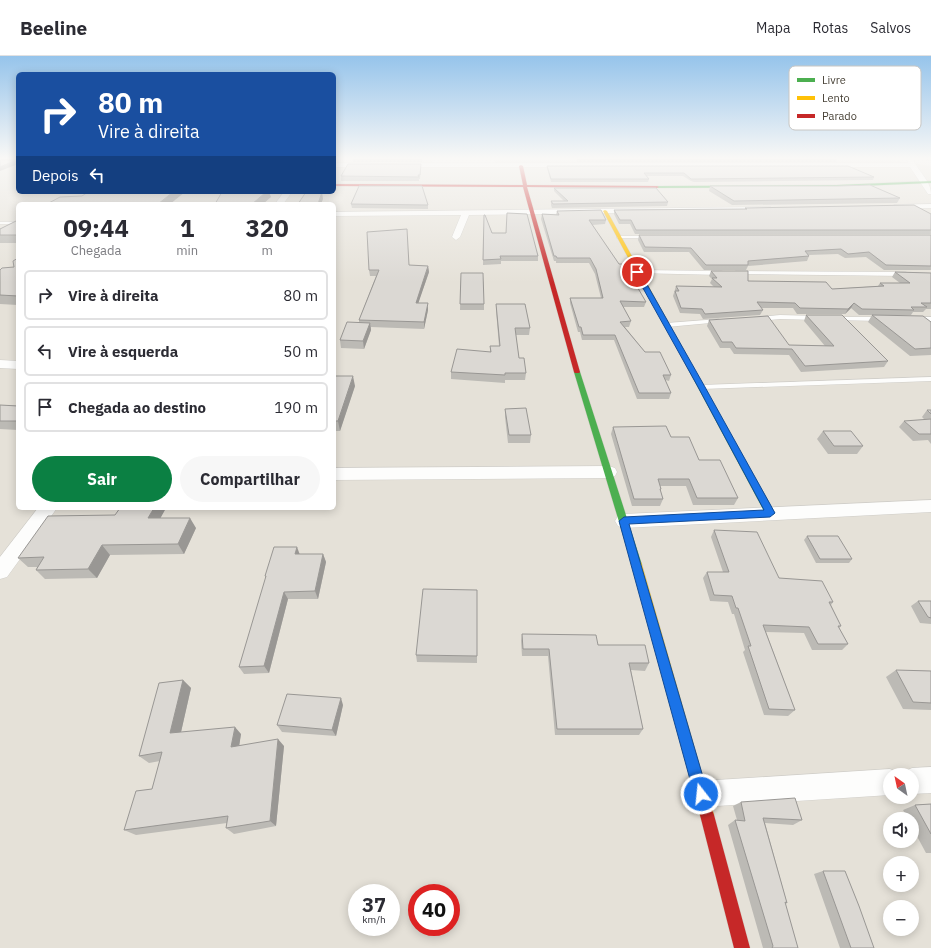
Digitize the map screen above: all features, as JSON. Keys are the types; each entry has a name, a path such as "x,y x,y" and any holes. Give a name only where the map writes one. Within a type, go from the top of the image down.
{"street":[{"path":"529,201 570,345 624,521 701,794 742,948"},
{"path":"887,207 931,206"},
{"path":"336,214 774,209"},
{"path":"605,211 770,513"},
{"path":"456,237 466,213"},
{"path":"0,364 16,365"},
{"path":"336,474 609,472"},
{"path":"624,521 931,506"},
{"path":"0,571 46,510"},
{"path":"919,781 931,780"},
{"path":"701,794 883,782"}],"lane":[{"path":"0,223 16,223"},
{"path":"619,237 659,237"},
{"path":"637,272 724,273"},
{"path":"732,273 915,274"},
{"path":"748,319 780,317 891,319"},
{"path":"907,319 931,319"},
{"path":"667,325 726,321"},
{"path":"702,387 931,379"}],"shaded area":[{"path":"0,201 931,201 931,948 0,948"}],"building":[{"path":"53,201 162,201 160,202 51,202"},
{"path":"217,201 256,201 254,202 216,202"},
{"path":"300,201 319,201 319,202 299,202"},
{"path":"352,201 427,201 428,205 351,204"},
{"path":"551,201 667,201 668,202 553,204"},
{"path":"914,205 931,214 931,230 636,230 631,220 620,220 614,210 747,209 745,208"},
{"path":"601,210 606,220 589,220 619,264 624,264 646,302 620,301 631,321 620,322 645,352 660,352 671,375 663,375 671,393 639,393 615,335 583,335 581,327 579,327 570,298 603,298 596,269 590,258 557,258 554,256 542,214 559,215 557,211"},
{"path":"507,213 527,214 538,256 500,256 501,259 483,260 484,215 492,233 506,233"},
{"path":"16,221 16,235 0,235 0,229"},
{"path":"407,229 409,265 428,266 416,303 428,303 424,322 359,320 379,270 369,270 367,232"},
{"path":"639,235 931,235 931,266 886,265 869,252 848,254 841,249 805,251 809,256 748,261 748,265 706,265 691,248 645,247"},
{"path":"16,259 16,296 0,295 0,270 2,268 14,267 13,261"},
{"path":"711,271 748,271 748,281 826,282 832,289 884,286 880,283 910,283 895,272 931,273 931,303 921,303 927,307 911,307 914,310 862,309 854,303 848,309 800,308 795,303 757,302 763,310 705,314 702,309 681,308 675,291 679,291 676,286 722,287 712,278 717,278"},
{"path":"461,273 483,273 484,304 460,304"},
{"path":"496,304 525,304 530,328 515,328 519,358 524,358 526,373 505,373 505,375 451,372 457,349 491,352 490,346 500,346"},
{"path":"806,315 842,315 888,361 805,366 792,349 736,348 732,342 722,342 709,320 768,316 789,345 834,346"},
{"path":"872,315 923,316 931,322 931,348 915,349"},
{"path":"347,322 370,323 363,341 340,340"},
{"path":"336,376 353,376 338,421 336,421"},
{"path":"0,405 16,406 16,421 0,421"},
{"path":"526,408 531,435 509,435 505,409"},
{"path":"931,419 931,434 919,434 904,421"},
{"path":"666,426 671,437 689,437 699,460 720,460 738,498 697,498 689,479 658,479 663,499 634,499 613,427"},
{"path":"823,431 851,431 863,446 834,446"},
{"path":"119,510 153,510 148,518 190,518 178,544 102,545 88,569 36,570 44,557 18,558 48,516 115,515"},
{"path":"714,530 757,532 779,578 822,581 833,602 829,602 841,626 838,626 848,644 818,644 809,627 763,625 795,710 769,709 748,646 751,646 738,608 736,608 732,596 714,595 707,572 729,572"},
{"path":"807,536 838,536 852,559 820,559"},
{"path":"274,547 297,547 295,554 323,554 315,591 284,592 264,666 239,667 265,576"},
{"path":"423,589 477,590 477,656 416,655"},
{"path":"918,601 931,601 931,618 928,617"},
{"path":"522,634 596,635 598,645 645,645 649,663 629,663 643,729 557,729 549,649 523,649"},
{"path":"896,670 931,671 931,703 913,702"},
{"path":"183,680 170,733 235,727 231,747 278,739 270,821 226,828 228,816 124,830 136,791 152,789 162,752 139,756 159,683"},
{"path":"287,694 341,698 332,730 277,725"},
{"path":"795,798 802,820 763,818 798,948 772,948 773,946 735,820 745,821 741,802"},
{"path":"931,804 931,834 919,812 915,805"},
{"path":"823,871 845,871 874,948 851,948"}],"traffic: fast":[{"path":"690,367 770,513"},
{"path":"577,372 637,565"}],"traffic: slow":[{"path":"605,211 690,367"},
{"path":"637,565 707,815"}],"traffic: jam":[{"path":"529,201 577,372"},
{"path":"707,815 742,948"}],"route":[{"path":"637,272 702,387 770,513 624,521 701,794"}]}
